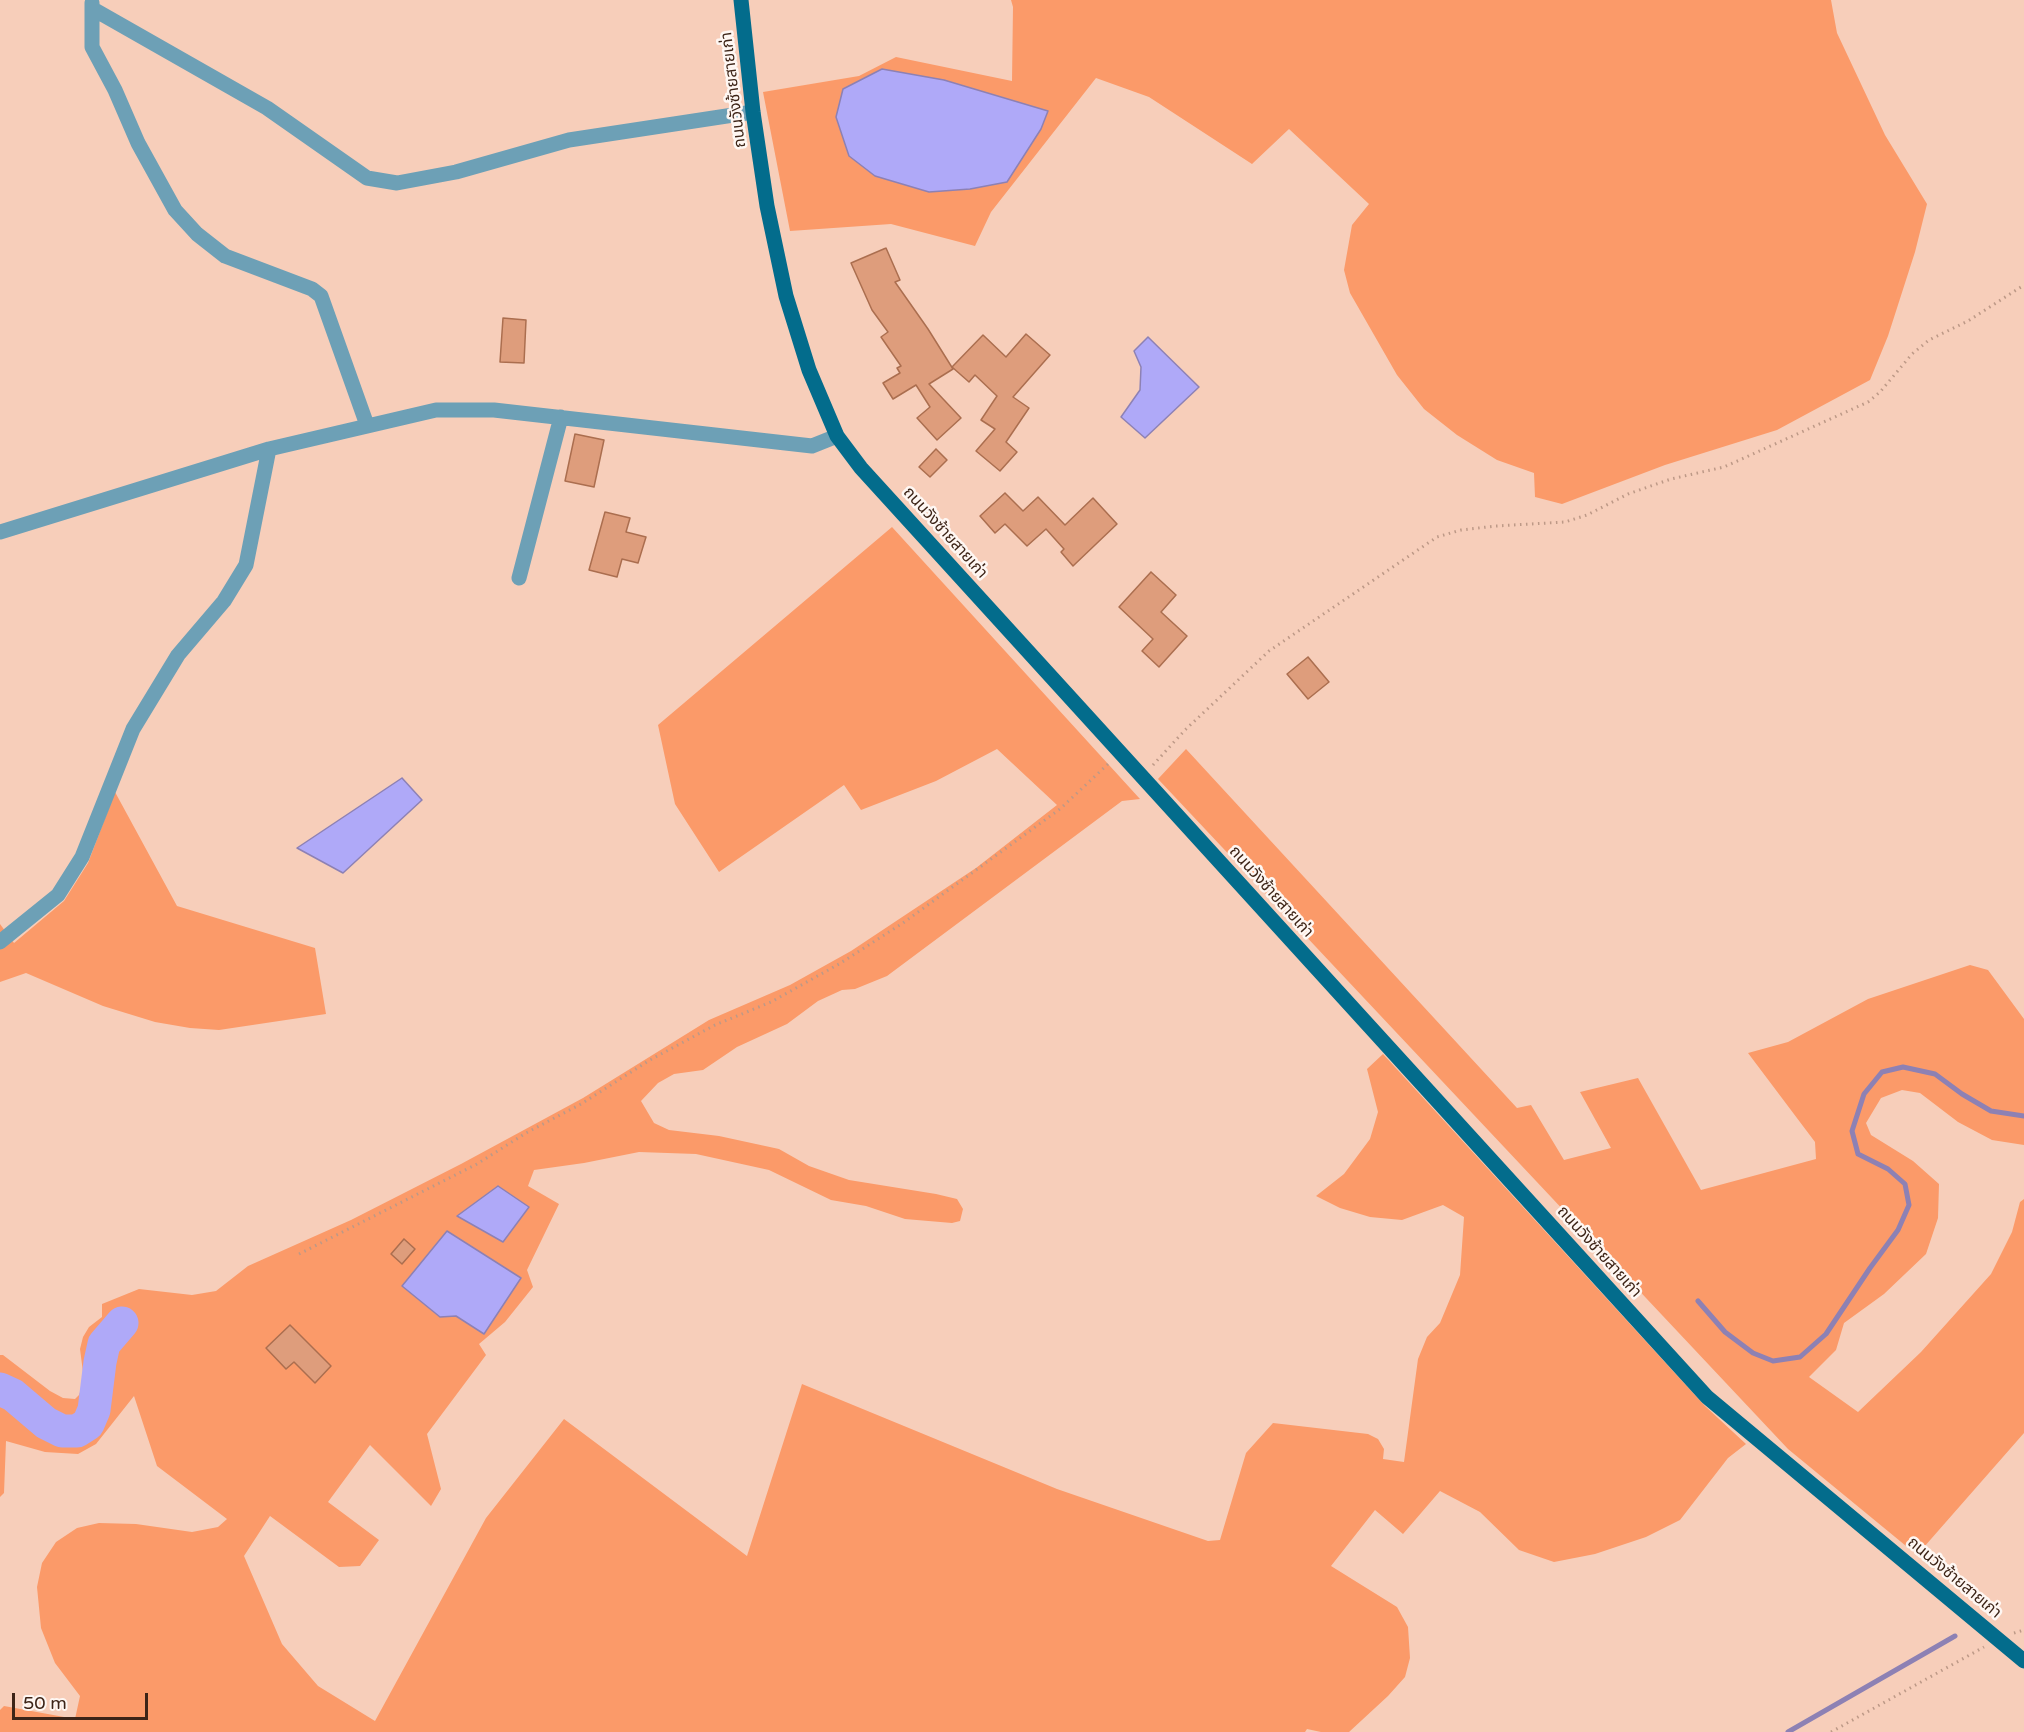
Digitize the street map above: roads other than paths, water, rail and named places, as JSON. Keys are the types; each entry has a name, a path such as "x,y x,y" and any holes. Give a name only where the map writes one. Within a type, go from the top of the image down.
{"main road":[{"name":"ถนนวังซ้ายสายเก่า","path":"741,0 766,206 786,296 809,370 837,436 861,468 1707,1397 2024,1661"}],"street":[{"path":"92,4 267,108 367,178 397,183 456,172 569,140 753,112"},
{"path":"92,4 92,47 116,90 138,143 175,210 197,234 225,256 312,289 321,296 367,425"},
{"path":"0,532 269,448 436,410 494,410 812,446 837,436"},
{"path":"519,578 561,417"},
{"path":"0,942 58,895 82,857 134,729 178,655 224,601 246,565 269,448"}],"waterway":[{"path":"1698,1301 1725,1332 1753,1353 1773,1361 1800,1357 1826,1334 1898,1230 1909,1205 1905,1184 1888,1169 1858,1154 1852,1131 1864,1094 1882,1072 1903,1067 1935,1074 1962,1094 1991,1111 2024,1116"},
{"path":"0,1389 13,1395 46,1423 62,1431 77,1431 88,1424 94,1410 104,1344 122,1323"},
{"path":"1788,1732 1955,1636"}]}
